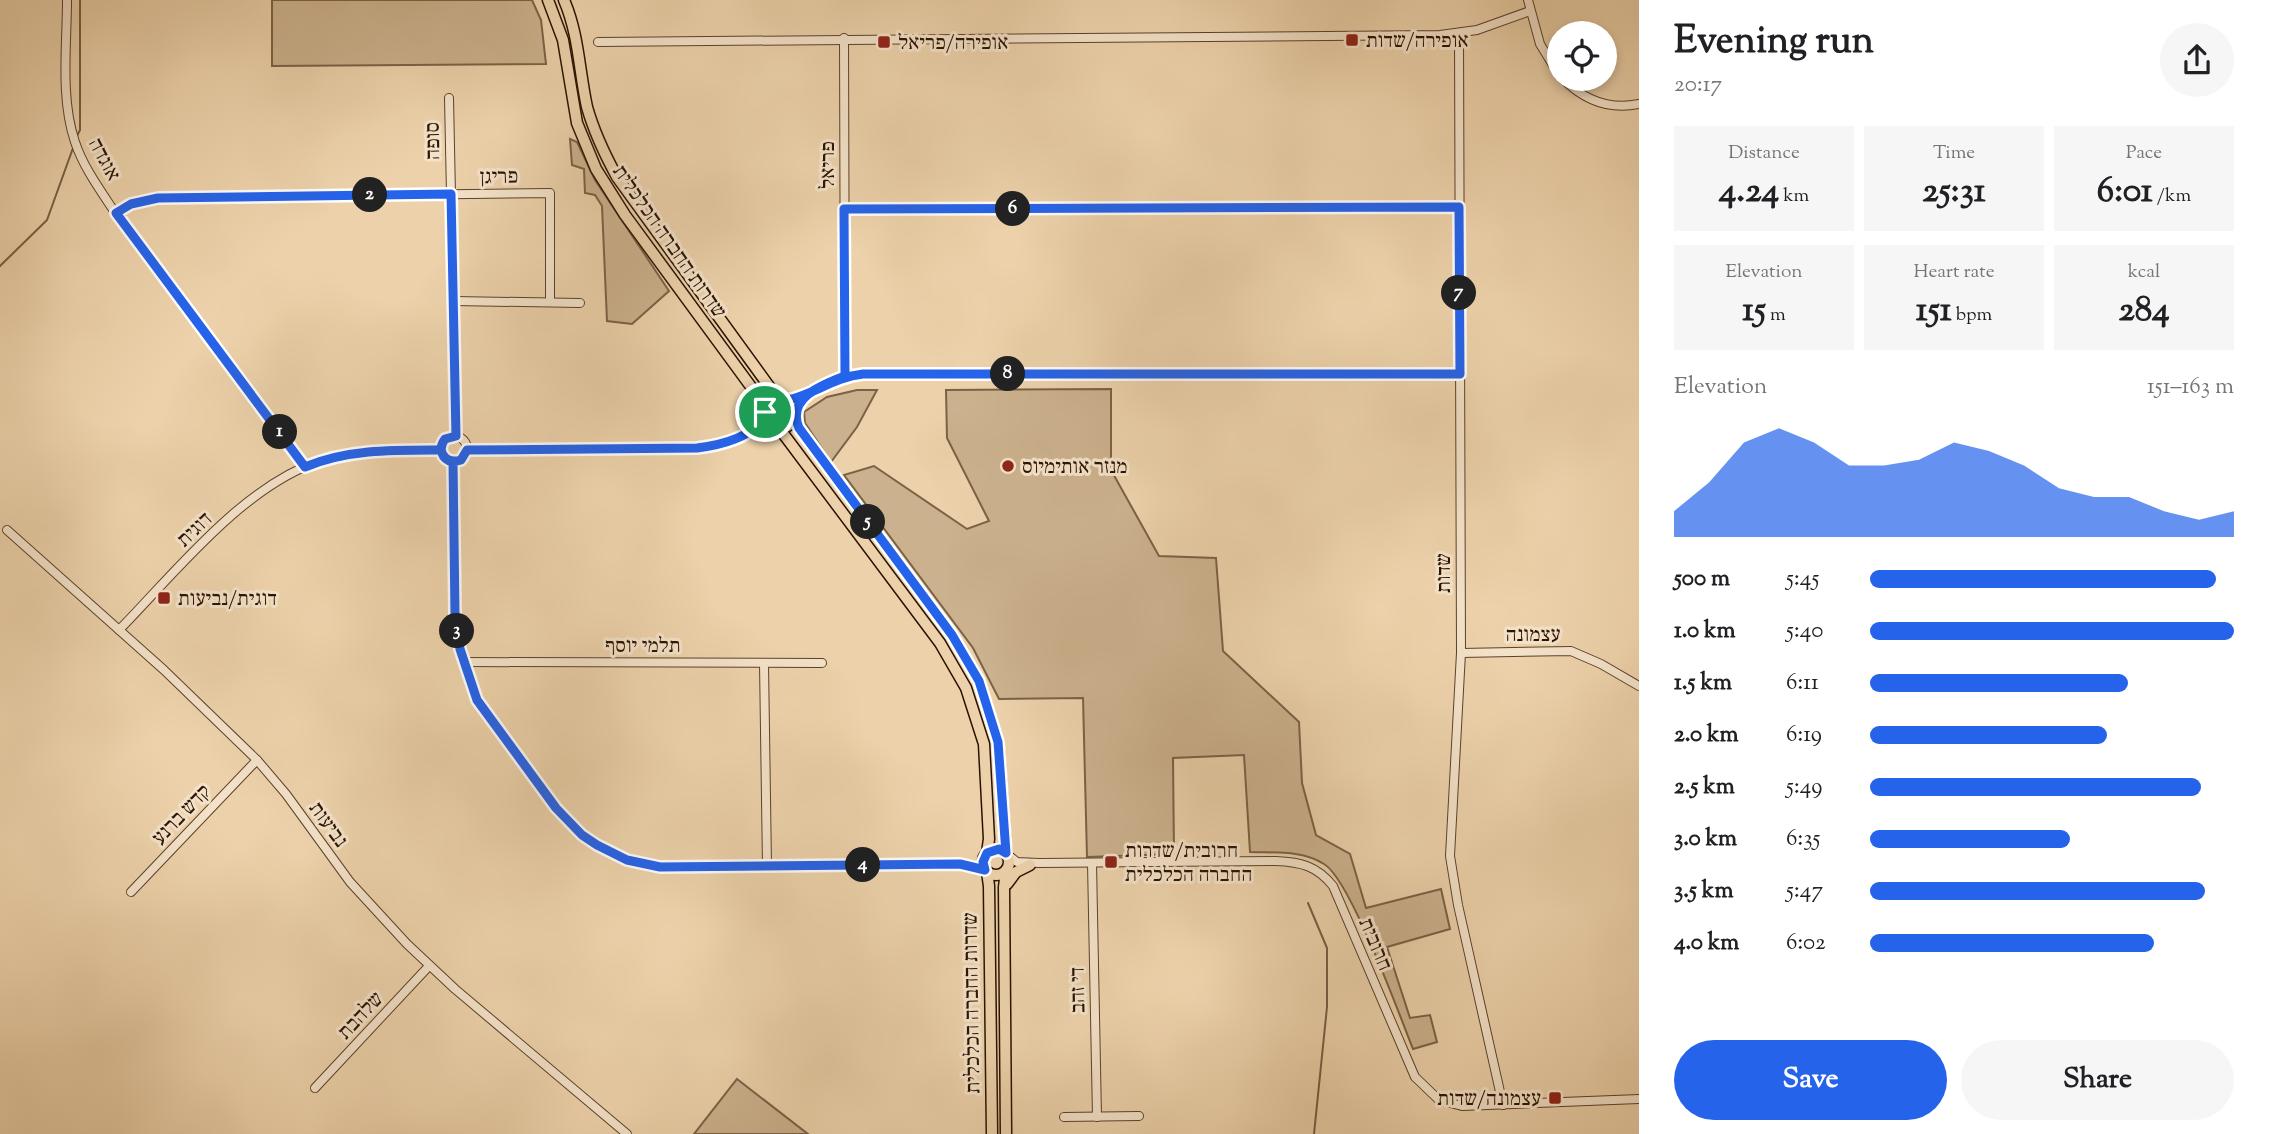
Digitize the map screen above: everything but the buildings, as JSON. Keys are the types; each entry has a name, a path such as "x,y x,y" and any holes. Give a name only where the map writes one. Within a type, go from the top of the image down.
{"main road":[{"name":"שדרות החברה הכלכלית","path":"548,0 563,40 577,123 600,177 760,399 771,421 940,643 966,688 976,714 986,758 989,826 986,854"},
{"name":"שדרות החברה הכלכלית","path":"564,0 577,37 589,111 609,163 636,207 771,389 784,399 795,414"},
{"path":"784,399 768,404 771,421 791,424 795,414"},
{"path":"795,414 799,428 952,635 979,681 998,742 1007,854 1010,862 1007,871 994,876 986,871 983,862 986,854 999,849 1007,854"},
{"path":"1004,897 1011,876 1034,864"},
{"name":"שדרות החברה הכלכלית","path":"986,871 989,886 992,1134"},
{"name":"שדרות החברה הכלכלית","path":"1006,1134 1004,897 1007,871"}],"street":[{"name":"אוגדה","path":"67,0 67,96 74,140 84,163 116,213 305,467"},
{"path":"1528,0 1540,44 1547,55"},
{"path":"598,42 1458,34 1530,11"},
{"name":"שדות","path":"1458,34 1461,653 1450,856 1455,893 1503,1105"},
{"name":"פריאל","path":"844,38 845,376"},
{"path":"1579,91 1605,104 1639,104"},
{"name":"סופה","path":"449,98 456,436"},
{"name":"פריגן","path":"116,213 131,204 158,198 550,193 550,302"},
{"path":"844,209 1459,207"},
{"path":"454,301 580,303"},
{"path":"784,399 845,376 877,374 1460,374"},
{"path":"795,414 801,401 818,387"},
{"path":"467,450 697,448 727,443 771,421"},
{"path":"456,436 466,443 467,450 461,460 453,462 445,458 441,450 445,439 456,436"},
{"path":"305,467 344,454 441,450"},
{"path":"453,462 455,614 472,689 487,716 556,808 597,845 627,860 660,867 960,864 978,860 986,854"},
{"name":"דוגית","path":"119,630 246,504 305,467"},
{"name":"נביעות","path":"7,530 119,630 257,760 286,794 363,898 429,966 626,1134"},
{"name":"עצמונה","path":"1461,653 1571,651 1584,655 1639,686"},
{"name":"תלמי יוסף","path":"464,662 822,663"},
{"path":"764,663 767,866"},
{"name":"קדש ברנע","path":"131,892 257,760"},
{"name":"חרובית","path":"1007,854 1017,862 1034,864 1276,861 1305,864 1316,869 1336,893 1415,1077 1430,1094 1450,1104 1462,1106 1639,1100"},
{"name":"די זהב","path":"1092,863 1097,1117"},
{"path":"960,864 986,871"},
{"name":"חרובית","path":"1007,871 1034,864"},
{"name":"שלהבת","path":"315,1088 429,966"},
{"path":"1065,1117 1139,1116"}],"shaded area":[{"path":"272,0 532,0 541,20 546,64 272,66"},
{"path":"570,139 577,142 595,180 669,291 632,324 607,321 602,206 595,195 585,193 584,169 572,165"},
{"path":"1111,389 1111,470 1159,556 1216,558 1223,651 1299,722 1302,783 1316,835 1350,854 1366,908 1441,889 1450,929 1387,947 1410,1018 1430,1015 1437,1042 1413,1049 1360,920 1335,875 1324,864 1307,856 1250,852 1244,755 1173,758 1174,854 1087,857 1083,698 999,699 973,648 844,475 874,466 967,529 989,521 947,438 946,390"},
{"path":"857,390 877,390 857,427 831,462 805,423 804,412 827,397"},
{"path":"737,1079 808,1134 694,1134"}],"waterway":[{"path":"77,136 80,130 80,0"},
{"path":"0,266 47,220 73,148"},
{"path":"1308,903 1327,948 1327,1007 1314,1134"}],"place":[{"name":"אופירה/שדות","path":"1352,40"},
{"name":"אופירה/פריאל","path":"884,42"},
{"name":"מנזר אותימיוס","path":"1008,466"},
{"name":"דוגית/נביעות","path":"164,598"},
{"name":"חרובית/שדרות החברה הכלכלית","path":"1111,862"},
{"name":"עצמונה/שדות","path":"1555,1098"}],"route":[{"path":"765,412 766,418 751,432 714,446 664,450 467,450 464,458 453,462 445,458 441,450 378,451 344,454 305,467 116,213 131,204 158,198 451,194 456,436 445,439 441,450 442,454 445,458 448,460 453,462 455,614 460,649 477,700 556,808 582,835 597,845 627,860 660,867 960,864 985,870 983,858 987,853 994,849 1006,853 998,742 990,709 979,681 952,635 799,428 795,416 797,406 801,401 807,396 818,387 834,380 845,376 844,209 1459,207 1460,374 863,374 845,376 834,380 795,398 776,399 768,404 765,412"}]}
